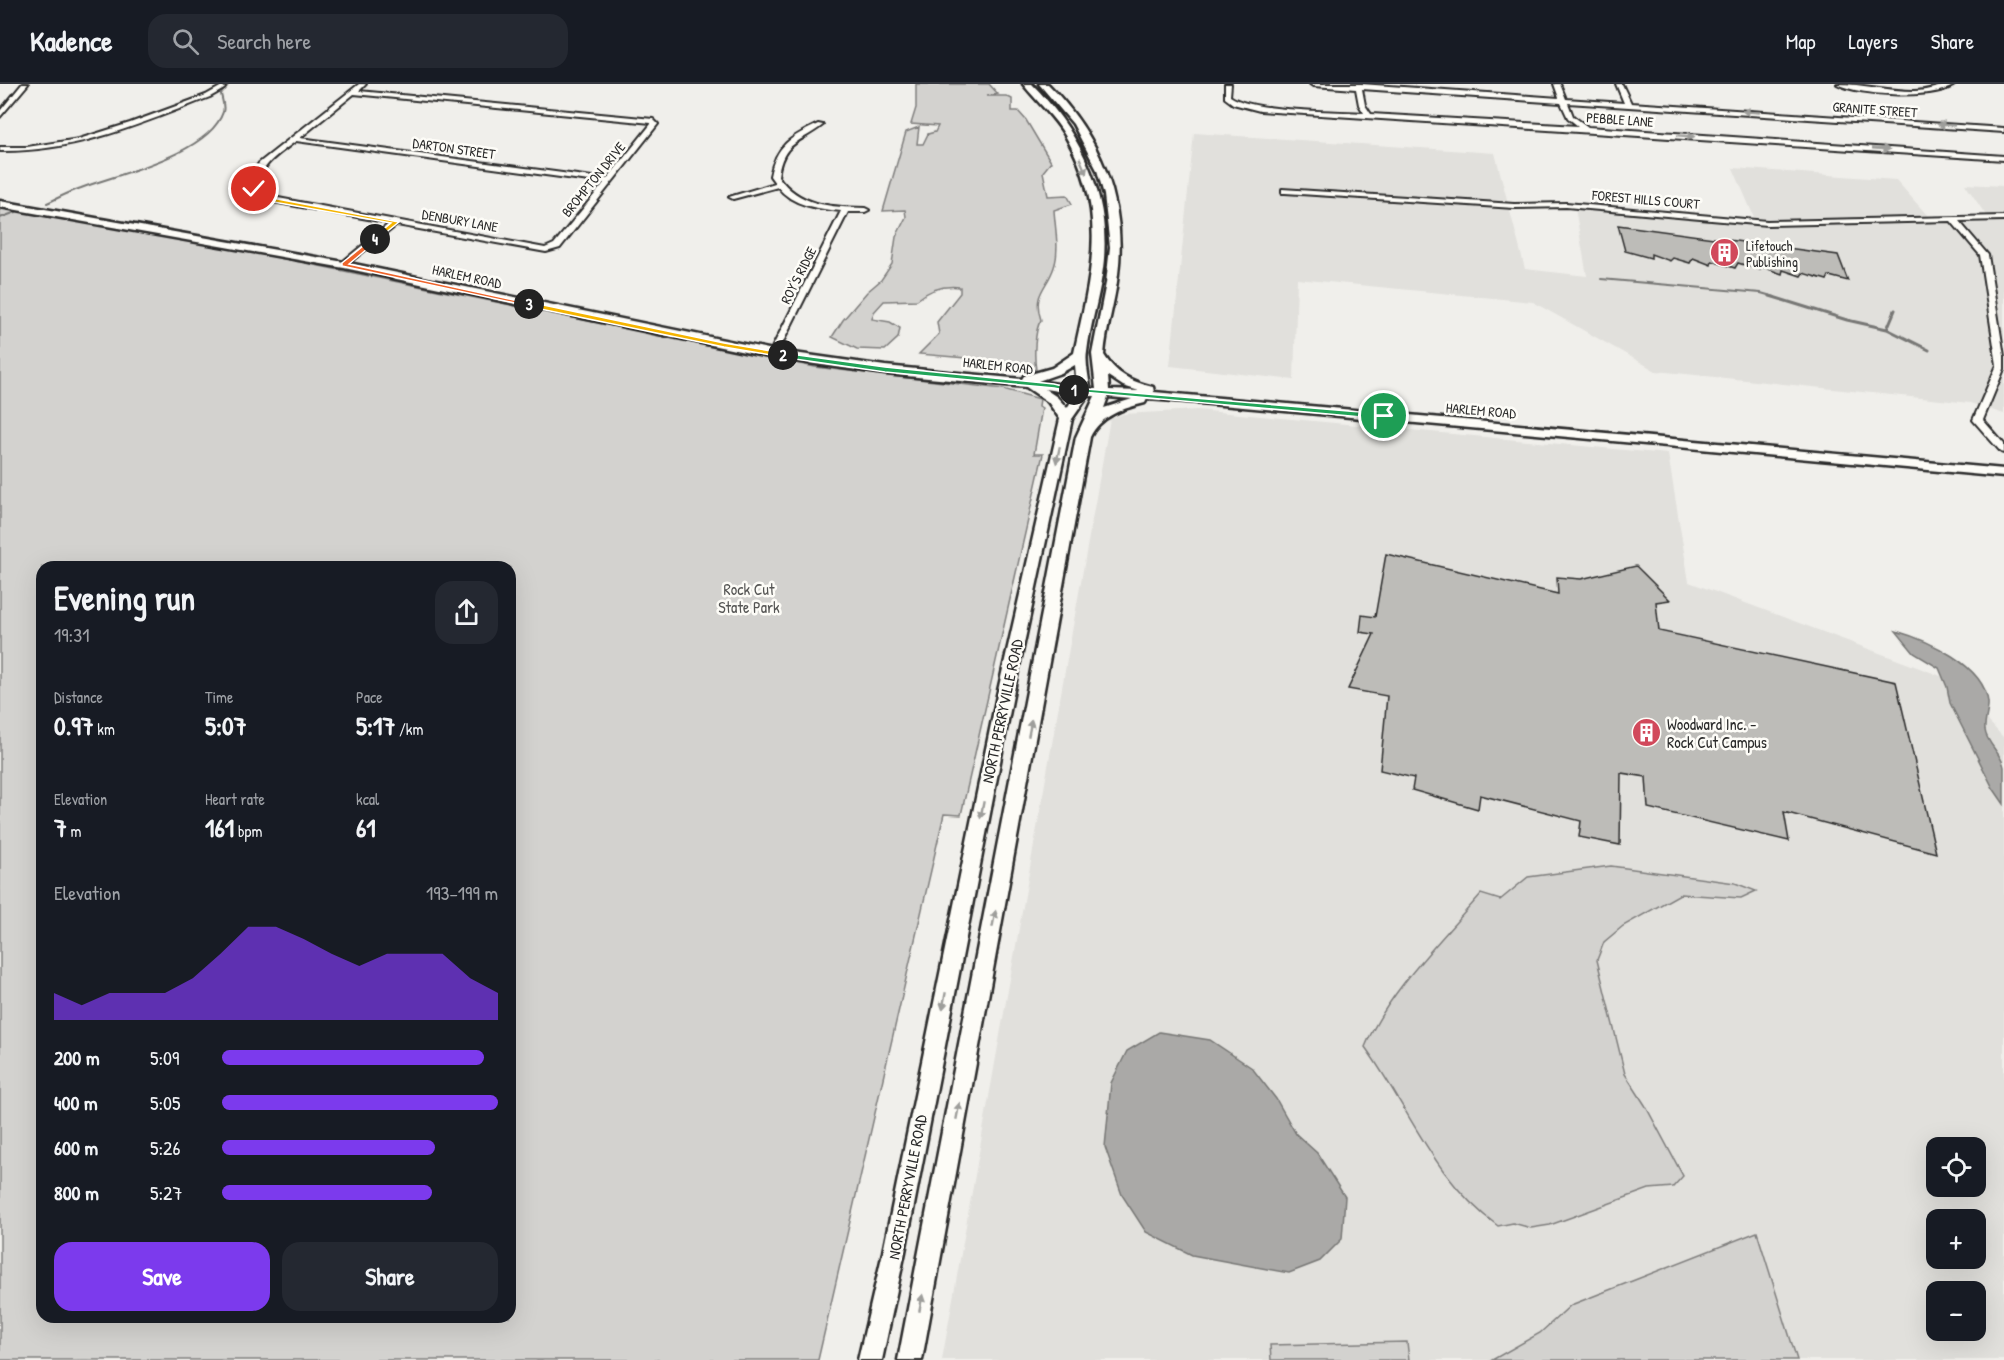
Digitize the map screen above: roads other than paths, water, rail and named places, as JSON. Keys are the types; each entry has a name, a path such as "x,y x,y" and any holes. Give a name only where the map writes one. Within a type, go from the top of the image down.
{"main road":[{"path":"1027,84 1046,103 1071,137 1089,178 1100,231 1097,274 1080,354 1084,392"},
{"path":"1043,84 1077,124 1100,164 1108,186 1116,234 1115,255 1098,354 1103,394"},
{"name":"HARLEM ROAD","path":"0,204 344,265 772,354 885,370 1013,382 1103,394 1188,399 2004,473"},
{"path":"1013,382 1054,373 1070,364 1080,354"},
{"path":"1098,354 1106,368 1127,383 1188,399"},
{"path":"1013,382 1049,395 1063,410 1066,419"},
{"name":"NORTH PERRYVILLE ROAD","path":"870,1360 1005,695 1066,419 1084,392"},
{"name":"NORTH PERRYVILLE ROAD","path":"910,1360 1083,437 1103,394"},
{"path":"1083,437 1102,414 1114,408 1153,397 1188,399"}],"street":[{"path":"0,115 26,84"},
{"path":"0,149 45,148 86,140 208,96 222,88 220,85 208,84"},
{"path":"296,139 363,84"},
{"name":"PEBBLE LANE","path":"1228,84 1227,97 1235,104 1260,109 2004,158"},
{"name":"GRANITE STREET","path":"1313,84 1358,85 2004,130"},
{"path":"1557,84 1570,117 1586,129"},
{"path":"1619,84 1628,104"},
{"path":"1840,84 1866,89 1931,92 1947,90 1953,84"},
{"path":"1358,85 1362,105 1370,116"},
{"name":"BROMPTON DRIVE","path":"353,92 653,121 655,124 557,246 546,250"},
{"path":"820,125 796,138 779,154 774,176 786,193 800,200 846,209 865,210"},
{"name":"DENBURY LANE","path":"296,139 262,165 255,176 254,189 271,200 546,250"},
{"name":"DARTON STREET","path":"296,139 608,181"},
{"path":"733,196 780,184"},
{"name":"FOREST HILLS COURT","path":"1285,190 1514,206 1566,205 1767,223 2004,218"},
{"name":"ROY'S RIDGE","path":"772,354 846,209"},
{"path":"1954,220 1984,255 2001,365 1978,420 2004,450"},
{"path":"344,265 396,222"}],"waterway":[{"path":"47,203 161,160 200,140 214,127 223,112 221,94 229,84"},
{"path":"0,218 16,212"},
{"path":"1601,279 1761,293 1775,297"},
{"path":"1770,296 1847,320 1887,329"},
{"path":"1887,329 1895,310"},
{"path":"1887,329 1929,350"}],"place":[{"name":"Lifetouch Publishing","path":"1725,253"},
{"name":"Woodward Inc. - Rock Cut Campus","path":"1646,733"}],"park label":[{"name":"Rock Cut State Park","path":"749,598"}]}
